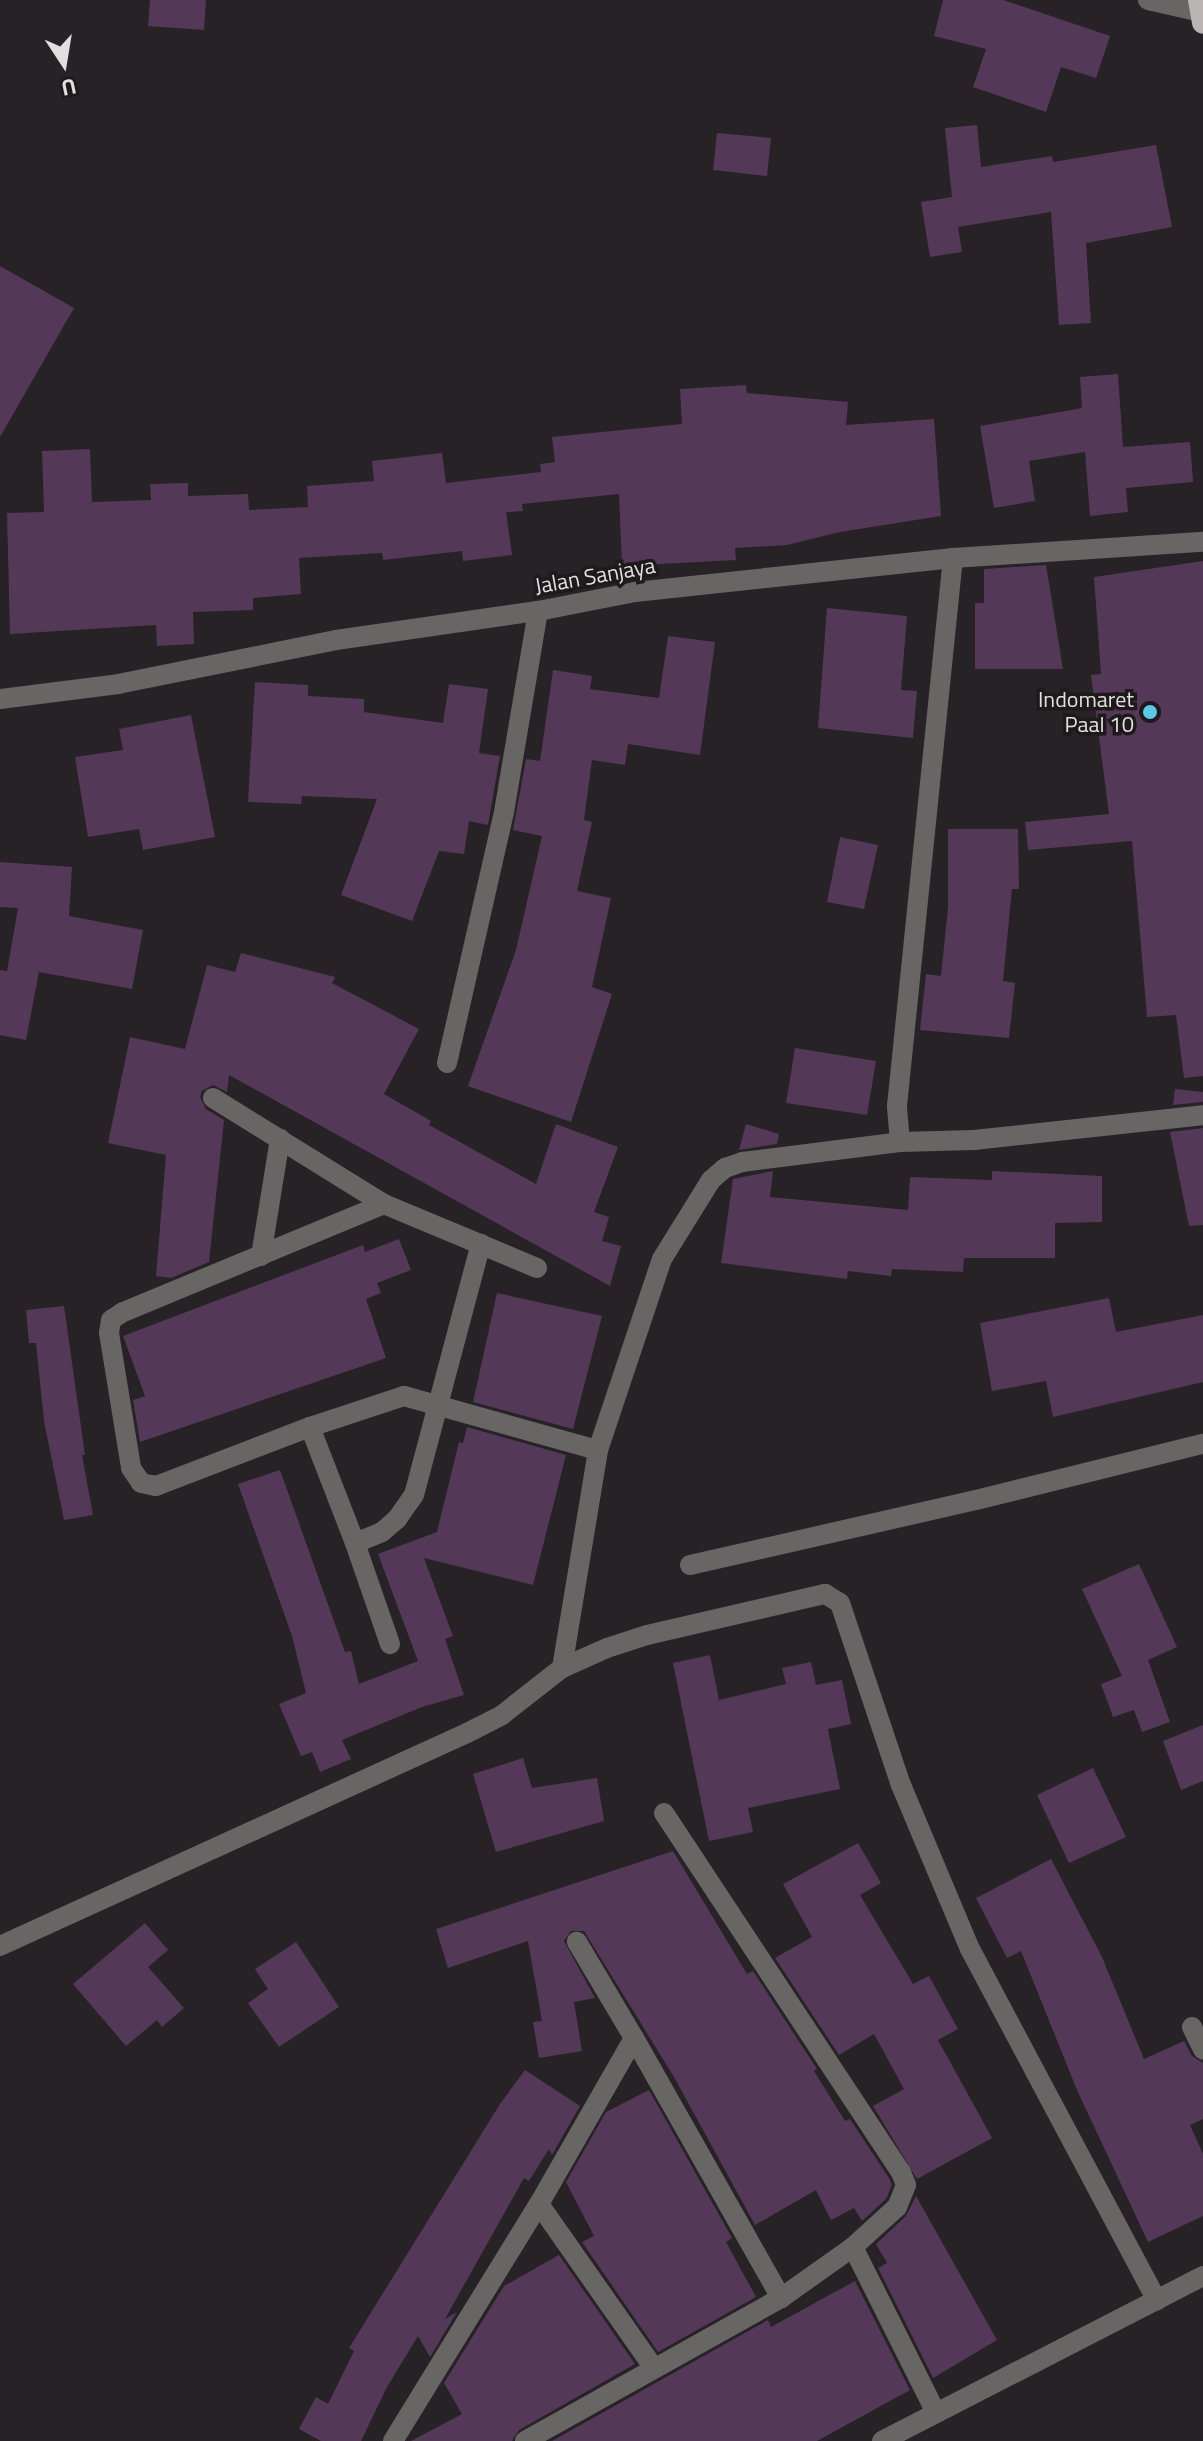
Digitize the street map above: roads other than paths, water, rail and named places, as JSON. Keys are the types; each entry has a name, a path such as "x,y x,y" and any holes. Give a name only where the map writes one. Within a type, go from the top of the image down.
{"street":[{"path":"1148,0 1201,12"},
{"name":"Jalan Sanjaya","path":"0,699 118,684 336,640 538,611 635,592 953,558 1203,542"},
{"path":"900,1142 897,1106 953,558"},
{"path":"447,1063 504,812 538,611"},
{"path":"213,1098 384,1204 537,1268"},
{"path":"562,1668 598,1450 662,1259 711,1180 725,1168 742,1162 900,1142 974,1140 1203,1115"},
{"path":"261,1256 280,1139"},
{"path":"384,1204 123,1312 111,1320 109,1333 131,1468 141,1483 156,1486 392,1397 404,1396 598,1450"},
{"path":"355,1543 382,1532 397,1519 414,1495 481,1244"},
{"path":"310,1427 390,1644"},
{"path":"690,1565 1203,1444"},
{"path":"0,1946 467,1733 502,1715 562,1668 647,1635 825,1594 840,1603 901,1785 970,1949 1157,2300"},
{"path":"525,2441 781,2298 853,2247 897,2207 906,2185 901,2172 664,1813"},
{"path":"577,1942 781,2298"},
{"path":"1192,2027 1203,2050"},
{"path":"393,2441 539,2204 634,2038"},
{"path":"539,2204 653,2367"},
{"path":"853,2247 935,2411"},
{"path":"882,2441 935,2411 1203,2276"}],"place":[{"name":"Indomaret Paal 10","path":"1150,712"}]}
